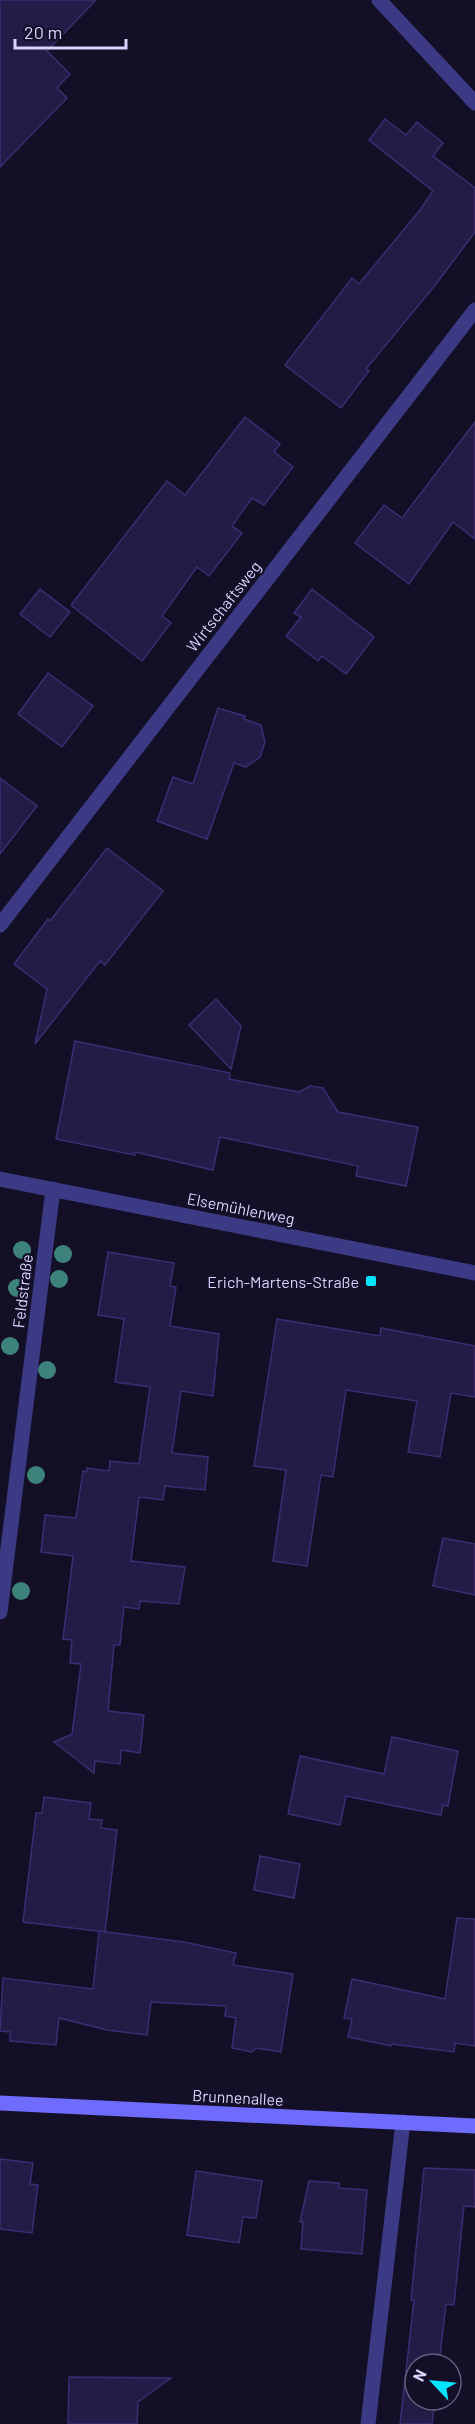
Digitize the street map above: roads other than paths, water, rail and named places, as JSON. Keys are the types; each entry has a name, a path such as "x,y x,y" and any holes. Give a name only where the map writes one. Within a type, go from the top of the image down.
{"street":[{"path":"379,0 475,103"},
{"name":"Wirtschaftsweg","path":"0,925 475,310"},
{"name":"Elsemühlenweg","path":"0,1179 475,1273"},
{"name":"Feldstraße","path":"0,1612 53,1189"},
{"name":"Brunnenallee","path":"0,2103 475,2126"},
{"path":"368,2424 403,2122"}],"place":[{"name":"Erich-Martens-Straße","path":"371,1281"}]}
